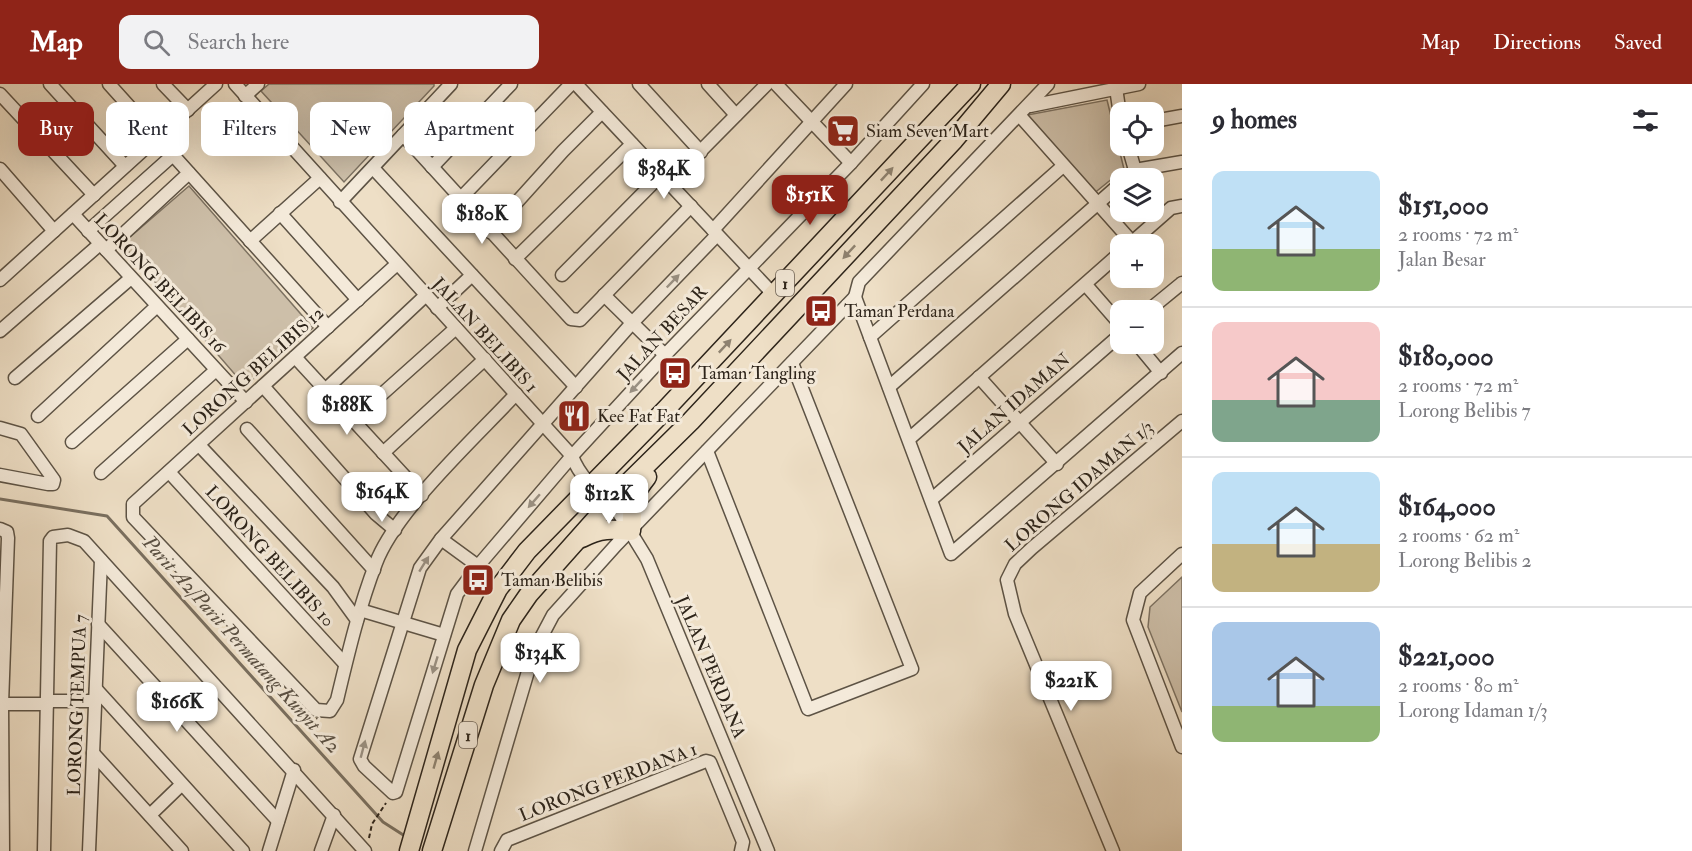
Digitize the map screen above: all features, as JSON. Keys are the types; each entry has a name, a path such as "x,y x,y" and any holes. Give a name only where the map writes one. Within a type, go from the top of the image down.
{"highway":[{"name":"1","path":"409,851 467,650 498,589 527,551 774,295 970,84"},
{"name":"1","path":"432,851 484,686 511,620 529,594 575,541 691,422 954,140 1001,84"},
{"path":"575,541 597,530 631,531 630,505 635,492 691,422"}],"street":[{"path":"50,84 125,166"},
{"path":"109,84 125,102"},
{"path":"164,84 181,102"},
{"path":"189,109 216,84"},
{"name":"JALAN BELIBIS 1","path":"235,84 572,456 575,466 595,482 612,502"},
{"path":"245,96 258,84"},
{"path":"340,202 451,84"},
{"path":"432,167 511,84"},
{"path":"461,198 571,84"},
{"path":"576,84 774,295"},
{"path":"639,84 701,152"},
{"path":"708,84 736,115"},
{"path":"562,275 665,179 701,152 767,84"},
{"path":"776,84 851,164"},
{"path":"403,623 420,568 441,539 846,84"},
{"name":"JALAN BESAR","path":"403,623 360,759 364,766 393,794 396,792 457,594 572,456 748,267 851,164 922,84"},
{"path":"953,104 962,84"},
{"path":"1048,84 1030,106 858,282 855,297 951,555 1182,353"},
{"path":"1030,106 1139,84"},
{"path":"1116,88 1118,102"},
{"path":"0,94 94,195"},
{"path":"490,232 562,151 602,112"},
{"path":"1020,116 1123,234"},
{"path":"1164,119 1182,116"},
{"path":"403,135 568,318 580,320 691,206"},
{"path":"515,259 632,144"},
{"path":"1,279 136,156"},
{"path":"88,231 172,156"},
{"path":"174,156 328,327"},
{"path":"1156,168 1182,162"},
{"path":"870,337 1063,166"},
{"path":"373,168 576,387"},
{"path":"0,169 54,231"},
{"path":"0,331 103,247 189,172"},
{"path":"250,241 320,178"},
{"path":"889,387 1110,193"},
{"path":"1141,234 1171,208 1182,206"},
{"path":"280,213 358,300"},
{"name":"LORONG BELIBIS 16","path":"73,214 246,402"},
{"path":"909,439 1110,262"},
{"name":"LORONG BELIBIS 12","path":"345,664 337,700 330,711 324,712 310,704 134,517 133,504 397,264"},
{"path":"437,308 472,275"},
{"path":"15,378 131,278"},
{"path":"1161,300 1182,283"},
{"path":"1086,285 1110,313"},
{"path":"325,390 425,296"},
{"path":"604,296 665,355"},
{"path":"475,851 541,634 563,602 855,297"},
{"path":"38,416 157,306"},
{"path":"353,420 456,328"},
{"path":"72,442 188,339"},
{"name":"JALAN IDAMAN","path":"932,499 1110,344"},
{"path":"1145,354 1161,373"},
{"path":"295,357 422,495"},
{"path":"383,453 484,359"},
{"path":"707,452 808,709 912,669 792,363"},
{"path":"102,473 216,370"},
{"path":"979,378 1057,464"},
{"path":"263,386 376,514 395,530"},
{"path":"345,664 374,570 395,530 422,495 516,394"},
{"name":"LORONG IDAMAN 1/3","path":"1113,851 1015,614 1007,580 1015,564 1032,548 1182,421"},
{"path":"0,428 21,434 54,480 53,484 48,484 0,475"},
{"path":"248,429 374,570"},
{"path":"199,445 359,615 403,623 444,635"},
{"name":"LORONG BELIBIS 10","path":"169,472 345,664"},
{"name":"JALAN PERDANA","path":"612,502 647,559 768,851"},
{"path":"2,850 3,531"},
{"path":"44,851 50,541 59,535 78,537 101,560 294,770 365,851"},
{"path":"441,539 478,566"},
{"path":"1182,554 1140,593 1133,620 1182,747"},
{"name":"LORONG TEMPUA 7","path":"89,851 101,560"},
{"path":"98,624 278,821"},
{"path":"2,704 48,703 95,695 243,851"},
{"path":"93,753 182,851"},
{"name":"LORONG PERDANA 1","path":"502,849 507,840 706,761 710,762 742,849"},
{"path":"269,851 294,770"},
{"path":"150,815 167,802 181,785"},
{"path":"321,851 334,815"}],"path":[{"path":"372,824 383,808"}],"shaded area":[{"path":"269,84 434,84 419,102 404,102 404,118 392,131 392,102 310,102 310,145 298,132 298,102 271,102 261,91"},
{"path":"1107,100 1110,112 1110,156 1121,156 1124,168 1110,168 1110,180 1087,199 1022,116"},
{"path":"320,156 368,156 344,182"},
{"path":"189,186 313,328 245,386 122,244"},
{"path":"1182,577 1182,712 1148,627 1150,607"}],"waterway":[{"name":"Parit A2/Parit Permatang Kunyit A2","path":"0,499 107,516 383,822 408,838"}],"place":[{"name":"Siam Seven Mart","path":"843,131"},
{"name":"Taman Perdana","path":"821,311"},
{"name":"Taman Tangling","path":"675,373"},
{"name":"Kee Fat Fat","path":"574,416"},
{"name":"Taman Belibis","path":"478,580"}]}
